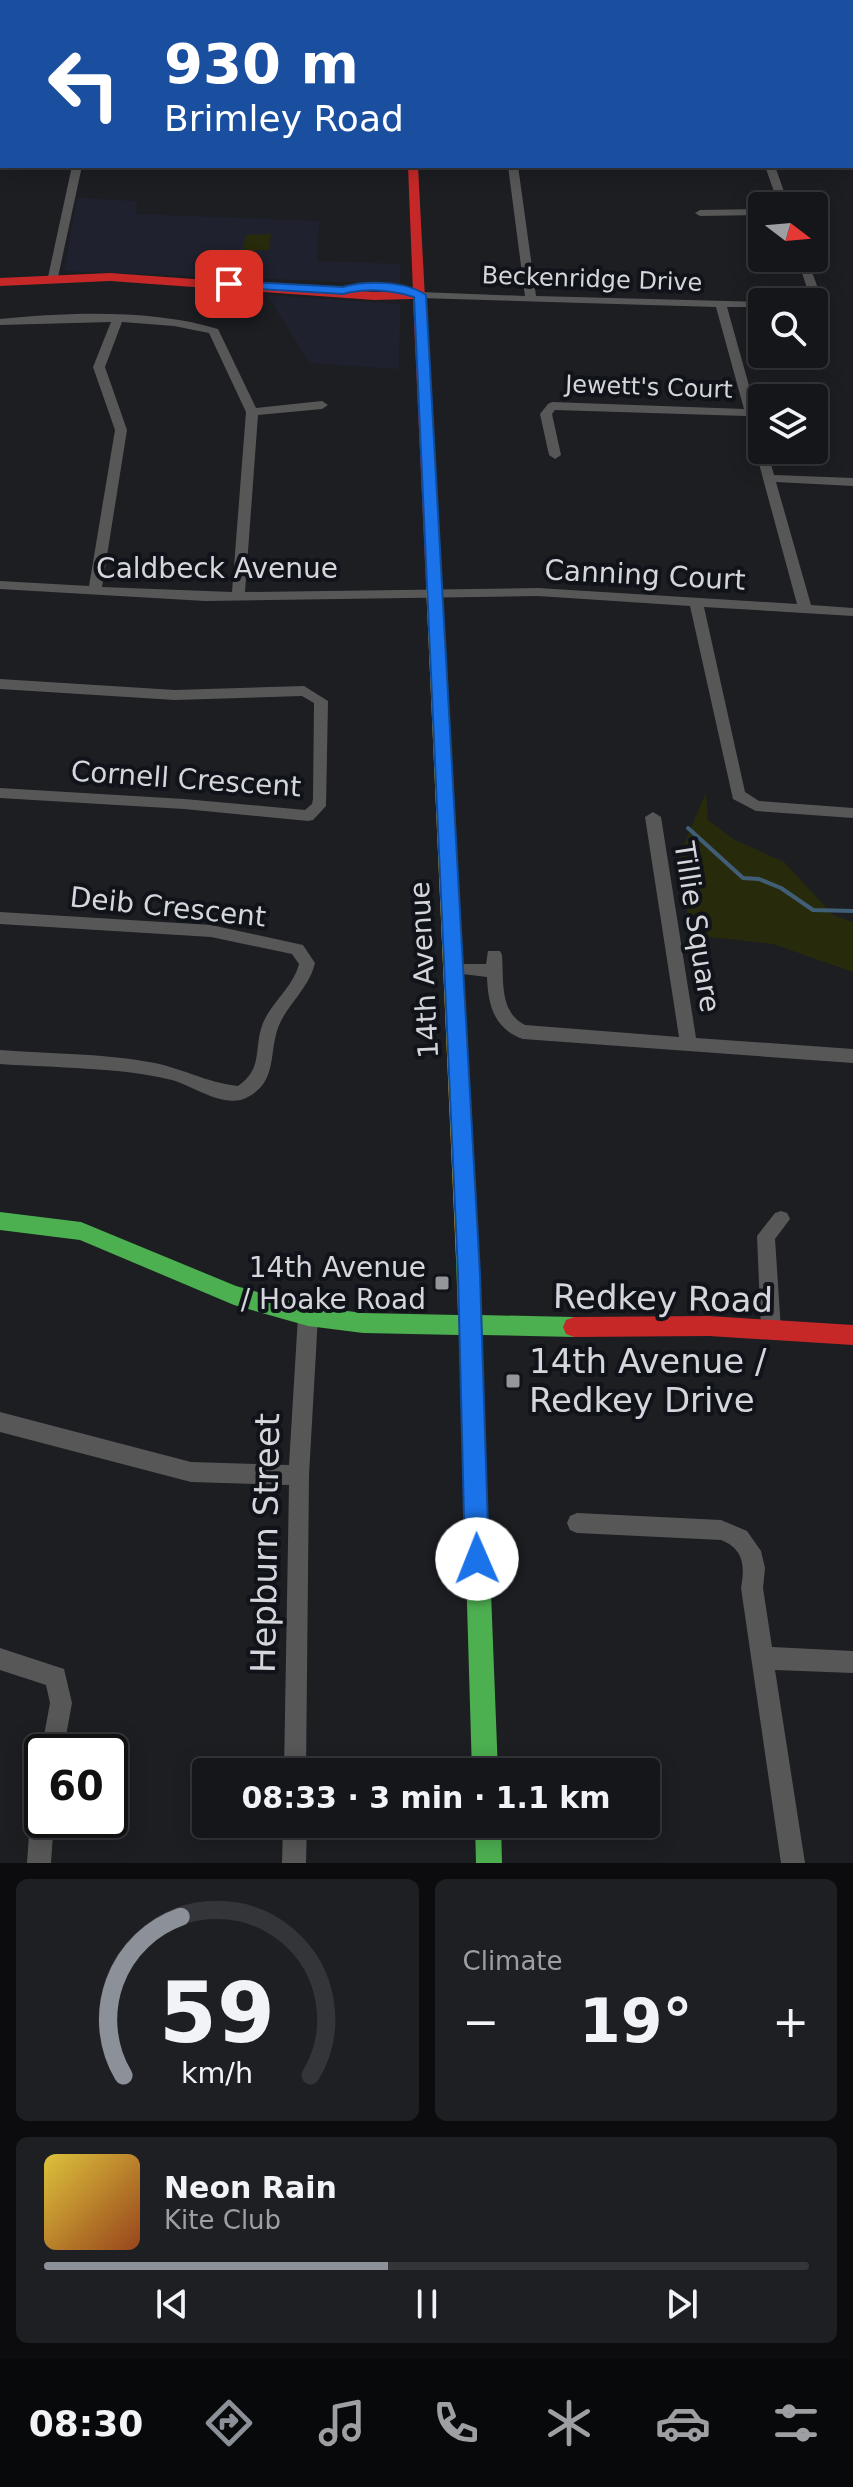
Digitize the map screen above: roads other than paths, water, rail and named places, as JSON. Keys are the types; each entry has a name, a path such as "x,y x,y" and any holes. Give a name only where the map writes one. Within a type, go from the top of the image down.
{"main road":[{"name":"14th Avenue","path":"413,168 471,1327 485,1758"},
{"path":"0,282 53,277 343,291 357,296 420,295"},
{"name":"Redkey Road","path":"0,1221 81,1231 234,1295 308,1316 363,1323 471,1327 668,1326 853,1335"},
{"path":"488,1838 489,1863"}],"street":[{"path":"53,277 77,168"},
{"path":"513,168 531,299"},
{"path":"771,168 779,192"},
{"path":"700,213 748,212"},
{"name":"Beckenridge Drive","path":"420,295 748,304"},
{"path":"721,305 748,406"},
{"path":"0,322 32,318 194,324 214,331 252,412 238,595"},
{"path":"95,592 121,430 99,367 117,321"},
{"path":"252,412 322,405"},
{"name":"Jewett's Court","path":"555,455 546,414 552,406 748,413"},
{"path":"765,464 805,609"},
{"path":"769,478 853,482"},
{"name":"Caldbeck Avenue","path":"0,585 205,597 434,592"},
{"name":"Canning Court","path":"434,592 538,592 853,612"},
{"path":"696,602 738,795 756,806 853,813"},
{"name":"Cornell Crescent","path":"0,684 175,695 304,691 321,701 323,715 319,806 308,816 170,803 0,793"},
{"name":"Tillie Square","path":"653,817 689,1045"},
{"name":"Deib Crescent","path":"0,918 211,931 297,949 307,963 305,978 271,1023 267,1060 258,1080 241,1093 219,1091 160,1070 0,1057"},
{"name":"Tillie Square","path":"452,968 494,963 500,1017 512,1029 538,1034 853,1056"},
{"path":"771,1330 766,1236 781,1219"},
{"name":"Hepburn Street","path":"295,1758 299,1475 308,1316"},
{"path":"0,1422 191,1472 299,1475"},
{"path":"577,1523 736,1533 750,1549 756,1567 752,1588 793,1863"},
{"path":"763,1658 853,1662"},
{"path":"0,1659 56,1677 61,1703 55,1734"},
{"path":"39,1863 41,1838"},
{"path":"294,1863 295,1838"}],"waterway":[{"path":"688,828 743,878 759,879 781,888 813,910 853,911"}],"place":[{"name":"14th Avenue / Hoake Road","path":"442,1283"},
{"name":"14th Avenue / Redkey Drive","path":"513,1381"}]}
